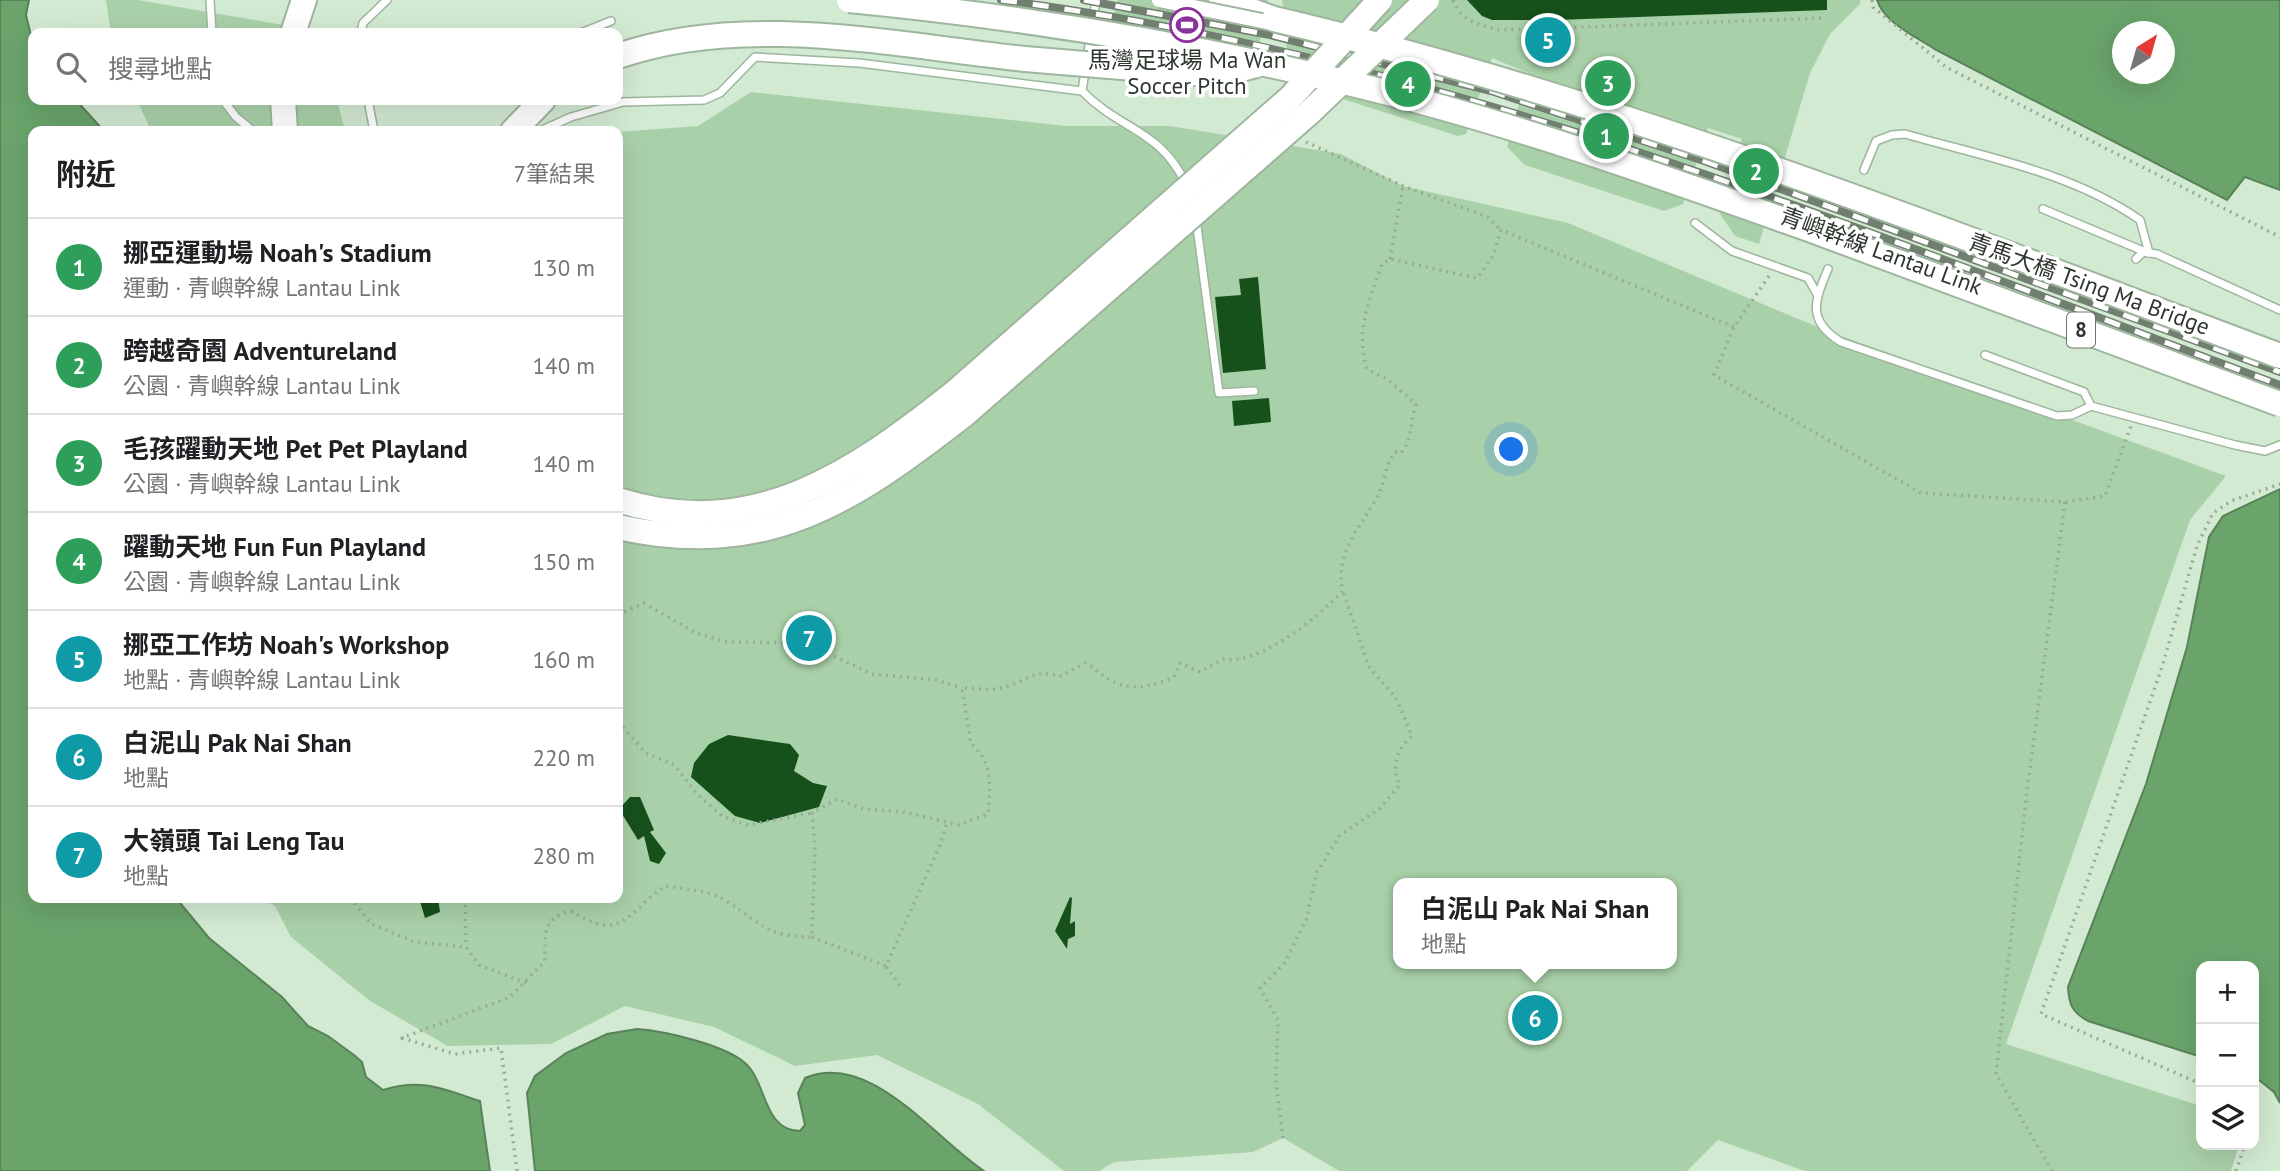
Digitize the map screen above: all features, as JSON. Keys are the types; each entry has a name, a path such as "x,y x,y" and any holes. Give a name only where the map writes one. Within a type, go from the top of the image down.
{"highway":[{"path":"295,28 304,0"},
{"name":"青嶼幹線 Lantau Link","path":"849,0 1042,22 1264,64 1374,89 1495,123 1698,189 1883,256"},
{"name":"青嶼幹線 Lantau Link","path":"1182,0 1385,45 1508,79 1701,142 1898,213"},
{"path":"1221,0 1274,19"},
{"path":"623,528 655,535 711,537 761,531 808,516 853,495 908,458 959,404 1290,98 1380,0"},
{"path":"623,502 681,514 719,514 764,506 805,491 859,465 959,404 1318,105 1427,0"},
{"path":"623,54 688,37 765,33 1147,71 1217,75 1264,64"},
{"path":"283,105 285,126"},
{"path":"518,126 540,105"},
{"name":"青馬大橋 Tsing Ma Bridge","path":"1898,213 2280,357"},
{"name":"青馬大橋 Tsing Ma Bridge","path":"1883,256 2280,401"}],"street":[{"name":"青嶼幹線 Lantau Link","path":"903,0 1042,18 1151,36 1363,82 1484,115 1699,185 2280,401"},
{"name":"青嶼幹線 Lantau Link","path":"1159,0 1385,49 1604,114 2280,357"}],"lane":[{"path":"362,28 363,23 387,0"},
{"path":"1082,91 1096,0"},
{"path":"210,1 212,28"},
{"path":"594,28 611,21"},
{"path":"623,102 704,100 720,93 755,57 859,63 1082,91 1094,103 1153,139 1175,160 1192,195"},
{"path":"227,105 247,126"},
{"path":"369,105 373,126"},
{"path":"539,126 544,105"},
{"path":"550,126 613,105"},
{"path":"1864,170 1877,141 1892,135 1906,134 2004,160 2062,180 2125,209 2140,220 2149,253"},
{"path":"1194,207 1219,393 1255,391"},
{"path":"2043,209 2280,310"},
{"path":"1695,223 1732,251 1808,278 1817,293"},
{"path":"2136,259 2143,252 2149,253"},
{"path":"1828,269 1817,293 1817,319 1823,331 1841,342 2057,416 2072,415 2091,406 2265,451 2280,445"},
{"path":"1984,355 2084,392 2091,406"}],"path":[{"path":"1452,0 1456,9 1466,18 1500,30 1824,18"},
{"path":"1872,0 1873,7 1945,67 2280,237"},
{"path":"1296,134 1306,142 1403,186 1488,217 1501,229 1734,327"},
{"path":"1390,259 1403,186"},
{"path":"1283,1138 1276,1083 1278,1020 1260,988 1284,964 1306,920 1317,872 1340,835 1379,808 1400,785 1394,774 1399,748 1412,736 1396,698 1369,667 1340,575 1345,549 1376,498 1390,459 1409,444 1411,417 1416,404 1388,379 1367,369 1362,353 1361,332 1382,264 1390,259 1477,278 1493,256 1501,229"},
{"path":"1776,266 1734,327 1714,375 1921,493 2065,502 2105,496 2134,418"},
{"path":"2196,1082 2041,1014 2162,667 2197,546 2213,513 2231,501 2280,484"},
{"path":"2052,1171 1996,1074 2027,790 2065,502"},
{"path":"623,613 644,603 696,633 727,642 806,643 872,674 936,680 962,688 1001,688 1035,674 1050,672 1059,677 1085,663 1119,684 1138,688 1174,677 1180,663 1200,673 1223,659 1234,661 1262,651 1320,615 1343,591"},
{"path":"623,728 646,753 674,765 698,795 722,816 748,825 812,813 836,799 863,809 904,812 959,825 988,814 990,774 981,752 971,744 962,688"},
{"path":"812,813 815,848 812,937"},
{"path":"886,966 940,845 947,822"},
{"path":"517,1171 501,1048 455,1054 402,1038 455,1021 510,997 545,961 547,926 556,915 572,911 597,926 616,925 625,921 665,886 708,893 727,901 765,930 812,937 886,966 902,988"},
{"path":"355,903 371,924 404,938 415,942 466,947"},
{"path":"464,903 466,947 479,965 526,983"},
{"path":"2236,1171 2243,1150"}],"shaded area":[{"path":"0,0 29,0 26,15 29,28 28,105 81,105 99,126 28,126 28,903 180,903 209,938 282,997 308,1026 328,1036 362,1062 366,1077 383,1090 409,1085 432,1086 480,1101 490,1171 0,1171"},
{"path":"106,0 138,0 301,28 110,28"},
{"name":"馬灣足球場 Ma Wan Soccer Pitch","path":"1117,0 1268,0 1252,81 1107,51"},
{"path":"1282,0 1860,0 1860,4 1830,34 1810,73 1759,244 1735,236 1720,214 1742,139 1708,128 1683,204 1664,211 1525,165 1507,147 1528,73 1492,58 1466,134 1458,136 1290,82"},
{"path":"1877,0 2280,0 2280,190 2245,177 2227,200 1936,50 1886,16"},
{"path":"751,92 1066,126 1170,126 1341,154 1403,186 1568,223 1825,330 2226,476 2190,520 2006,1044 2196,1104 2196,1150 2237,1150 2231,1171 1805,1171 1718,1140 1687,1171 1339,1171 1283,1138 1253,1152 1114,1162 1099,1171 1064,1171 978,1104 877,1055 795,1066 714,1027 625,1006 551,1044 448,1046 370,1001 291,937 275,906 270,903 623,903 623,132 698,126"},
{"path":"139,105 338,105 344,126 149,126"},
{"path":"2280,489 2280,1103 2274,1092 2259,1080 2259,961 2196,961 2196,1055 2088,1021 2078,1014 2069,999 2068,987 2146,784 2187,647 2209,537 2223,516"},
{"path":"637,1029 694,1040 736,1056 752,1071 772,1114 788,1129 800,1131 805,1125 798,1093 805,1078 829,1073 853,1076 877,1086 900,1102 984,1171 535,1171 527,1093 535,1076 566,1053 607,1034"}],"building":[{"path":"1467,0 1827,0 1827,10 1557,20 1554,45 1529,35 1536,20 1492,20 1482,16"},
{"path":"1258,277 1266,369 1223,373 1215,297 1241,295 1239,279"},
{"path":"1269,398 1271,422 1234,426 1232,401"},
{"path":"728,735 790,744 799,755 794,771 813,783 827,786 819,807 760,823 735,816 691,777 694,763 709,744"},
{"path":"630,797 640,797 654,830 650,832 666,853 659,864 650,861 644,836 638,840 623,816 623,805"},
{"path":"1070,897 1070,924 1075,921 1075,936 1068,939 1067,949 1055,931"},
{"path":"420,903 439,903 440,912 425,918"}],"railway":[{"path":"1001,0 1167,27 1330,63 1491,106 1651,156 1809,211 2280,385"},
{"path":"1084,0 1270,35 1491,91 1707,162 2280,372"}],"place":[{"name":"馬灣足球場 Ma Wan Soccer Pitch","path":"1187,25"},
{"name":"挪亞工作坊 Noah's Workshop","path":"1548,40"},
{"name":"毛孩躍動天地 Pet Pet Playland","path":"1608,83"},
{"name":"躍動天地 Fun Fun Playland","path":"1408,84"},
{"name":"挪亞運動場 Noah's Stadium","path":"1606,136"},
{"name":"跨越奇園 Adventureland","path":"1756,171"},
{"name":"大嶺頭 Tai Leng Tau","path":"809,638"},
{"name":"白泥山 Pak Nai Shan","path":"1535,1018"}]}
